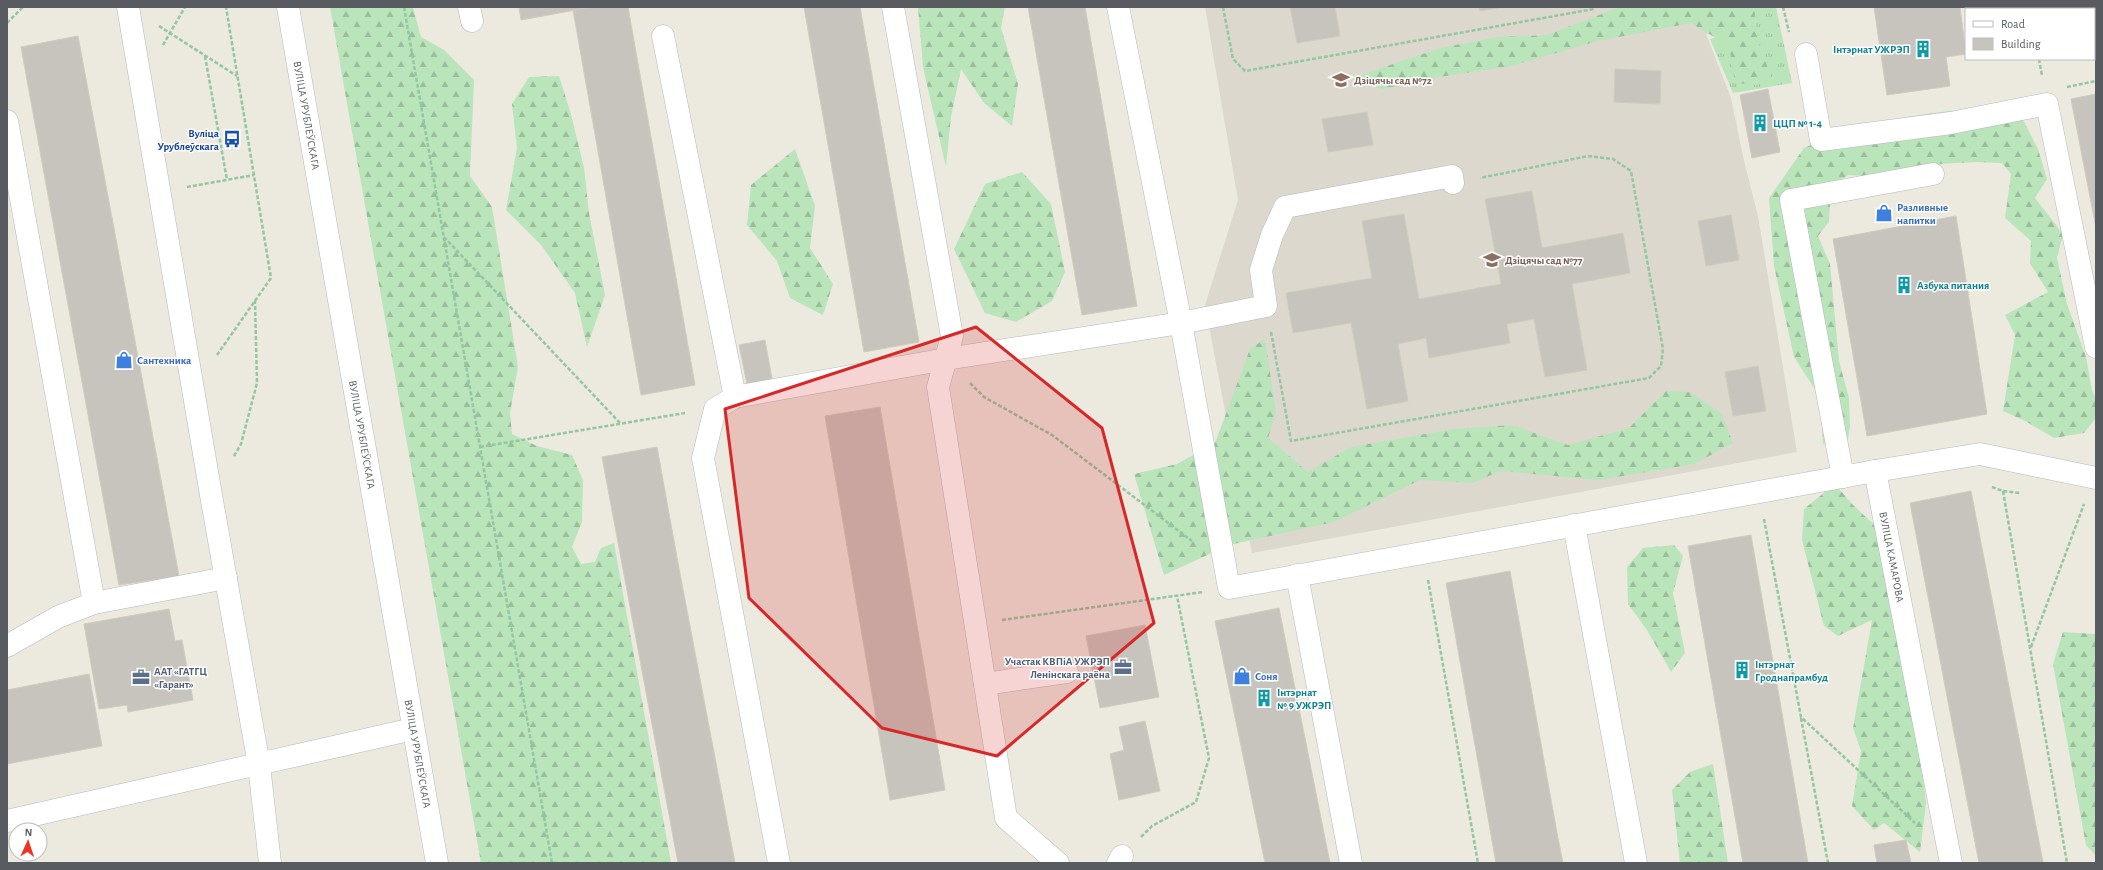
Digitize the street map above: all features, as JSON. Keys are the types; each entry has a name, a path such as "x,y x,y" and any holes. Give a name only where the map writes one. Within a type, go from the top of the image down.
{"street":[{"path":"128,7 259,765 270,863"},
{"name":"ВУЛІЦА УРУБЛЕЎСКАГА","path":"288,7 437,863"},
{"path":"893,7 952,336 938,387 1006,818 1058,863"},
{"path":"1118,7 1181,323 1229,588 1875,471 1980,454 2096,478"},
{"path":"663,36 735,397"},
{"path":"1806,54 1821,140 1951,123 2048,104 2096,347"},
{"path":"7,121 94,603"},
{"path":"1843,477 1791,200 1933,174"},
{"path":"779,863 703,458 715,408 735,397 946,359 1181,323 1266,306 1261,270 1272,235 1286,207 1452,176 1453,183"},
{"name":"ВУЛІЦА КАМАРОВА","path":"1875,471 1950,859"},
{"path":"1574,525 1636,863"},
{"path":"1297,575 1351,863"},
{"path":"7,646 58,617 94,603 226,578"},
{"path":"985,684 1067,672"},
{"path":"7,821 413,729"}],"path":[{"path":"7,23 23,7"},
{"path":"193,389 271,278 226,7"},
{"path":"404,7 552,863"},
{"path":"1223,7 1233,59 1245,71 1594,9 1595,7"},
{"path":"158,25 237,76"},
{"path":"204,56 226,180"},
{"path":"1266,306 1291,441 1649,378 1661,366 1663,349 1631,171 1612,159 1588,156 1453,183"},
{"path":"159,192 254,175"},
{"path":"444,237 621,424"},
{"path":"233,457 241,444 257,383 255,301"},
{"path":"946,359 984,397 1052,435 1225,566"},
{"path":"480,447 715,408"},
{"path":"2003,491 2068,863"},
{"path":"2031,648 2085,499"},
{"path":"1763,514 1828,863"},
{"path":"1427,575 1478,863"},
{"path":"975,623 1229,588"},
{"path":"1120,859 1152,826 1196,802 1209,758 1177,596"},
{"path":"1801,717 1950,859"}],"highlighted area":[{"path":"976,327 1102,428 1154,623 997,756 882,728 749,598 725,409"}],"shaded area":[{"name":"Дзіцячы сад №77","path":"1205,7 1711,7 1716,33 1706,34 1731,98 1744,161 1758,216 1797,452 1252,553 1205,305 1238,200"}],"green space":[{"path":"330,7 413,7 421,37 444,50 474,80 470,176 492,207 518,367 510,413 512,434 537,446 572,455 583,480 582,522 572,547 581,564 595,562 601,548 614,543 671,863 481,863"},
{"path":"918,7 1005,7 1001,28 1018,84 1012,126 984,103 961,69 951,117 946,167 923,67"},
{"path":"1620,7 1754,7 1758,41 1771,77 1757,85 1735,83 1729,46 1691,23 1598,41 1507,67 1432,78 1383,89 1351,79 1445,47 1499,37 1547,35"},
{"path":"1713,7 1776,7 1792,83 1733,93 1710,39 1718,37"},
{"path":"559,76 571,114 584,168 589,213 605,295 587,347 575,293 541,245 506,210 517,148 512,104 529,77"},
{"path":"1948,111 1997,122 2023,120 2038,149 2047,179 2035,198 2063,234 2057,258 2067,304 2086,357 2092,390 2096,400 2096,418 2084,433 2054,438 2025,421 2003,411 2015,335 2005,315 2048,292 2030,263 2031,241 2005,218 2011,174 2002,163 1976,162 1920,165 1878,177 1848,175 1831,187 1829,222 1818,236 1830,264 1839,361 1849,398 1850,426 1848,439 1823,444 1820,397 1794,357 1774,266 1769,198 1804,148 1860,124"},
{"path":"795,149 815,206 810,248 833,284 823,315 790,298 777,261 747,225 751,185"},
{"path":"1022,172 1051,204 1065,272 1052,301 1016,322 985,313 954,249 985,184"},
{"path":"1265,339 1276,413 1268,438 1308,472 1351,447 1454,429 1512,425 1568,445 1629,428 1666,391 1690,392 1722,414 1733,443 1694,464 1599,480 1500,471 1473,483 1420,480 1334,522 1229,545 1164,575 1134,474 1177,464 1215,443 1250,349"},
{"path":"1835,484 1853,505 1882,532 1917,726 1926,803 1920,852 1884,823 1874,830 1852,806 1861,751 1853,728 1872,620 1838,636 1824,626 1802,540 1804,509"},
{"path":"1674,545 1683,556 1673,593 1685,653 1671,672 1647,630 1628,604 1627,567 1643,548"},
{"path":"2063,632 2096,634 2096,856 2086,845 2053,664"},
{"path":"1713,764 1728,863 1680,863 1672,790 1690,772"}],"building":[{"path":"519,7 592,7 521,20"},
{"path":"592,7 628,7 695,385 641,395 573,10"},
{"path":"804,7 860,7 919,342 864,352"},
{"path":"1028,7 1085,7 1137,306 1082,315"},
{"path":"1290,7 1335,7 1340,36 1297,43"},
{"path":"1479,7 1504,7 1480,11"},
{"name":"Інтэрнат УЖРЭП","path":"1874,7 1960,7 1965,54 1946,57 1950,86 1887,95"},
{"path":"78,36 179,576 119,585 21,47"},
{"path":"1615,69 1661,71 1660,104 1614,102"},
{"name":"ЦЦП № 1-4","path":"1768,89 1780,152 1752,158 1740,95"},
{"path":"2096,94 2096,228 2071,99"},
{"path":"1367,112 1373,145 1328,152 1322,119"},
{"path":"1532,191 1542,248 1623,233 1630,273 1572,284 1587,370 1545,377 1534,319 1507,324 1510,343 1429,358 1426,338 1398,344 1408,401 1367,409 1351,323 1293,333 1286,293 1372,278 1362,221 1404,214 1419,299 1501,284 1485,199"},
{"path":"1731,215 1739,260 1706,266 1698,221"},
{"name":"Азбука питания","path":"1956,216 1987,414 1867,436 1833,239"},
{"path":"765,340 772,379 747,384 739,345"},
{"path":"1758,366 1766,411 1733,416 1725,372"},
{"path":"880,407 945,790 890,800 825,416"},
{"path":"657,447 735,863 678,863 602,457"},
{"path":"1971,491 2043,862 1979,863 1910,503"},
{"name":"Інтэрнат Гроднапрамбуд","path":"1751,535 1808,863 1743,863 1688,546"},
{"path":"1510,571 1563,863 1496,863 1446,583"},
{"name":"Інтэрнат № 9 УЖРЭП","path":"1279,608 1330,863 1265,863 1215,621"},
{"name":"ААТ «ГАТГЦ «Гарант»","path":"169,609 175,641 182,640 193,700 128,712 127,705 99,709 84,624"},
{"name":"Участак КВПіА УЖРЭП Ленінскага раёна","path":"1145,625 1159,697 1100,708 1086,636"},
{"path":"89,674 102,746 7,764 7,690"},
{"path":"1145,721 1160,791 1119,800 1110,754 1124,750 1119,727"},
{"path":"1906,840 1911,863 1877,863 1874,845"}],"place":[{"name":"Інтэрнат УЖРЭП","path":"1923,49"},
{"name":"Дзіцячы сад №72","path":"1341,80"},
{"name":"ЦЦП № 1-4","path":"1760,123"},
{"name":"Вуліца Урублеўскага","path":"232,139"},
{"name":"Разливные напитки","path":"1884,213"},
{"name":"Дзіцячы сад №77","path":"1492,260"},
{"name":"Азбука питания","path":"1904,285"},
{"name":"Сантехника","path":"124,360"},
{"name":"Участак КВПіА УЖРЭП Ленінскага раёна","path":"1123,667"},
{"name":"Інтэрнат Гроднапрамбуд","path":"1742,670"},
{"name":"Соня","path":"1242,676"},
{"name":"ААТ «ГАТГЦ «Гарант»","path":"141,677"},
{"name":"Інтэрнат № 9 УЖРЭП","path":"1264,698"}]}
